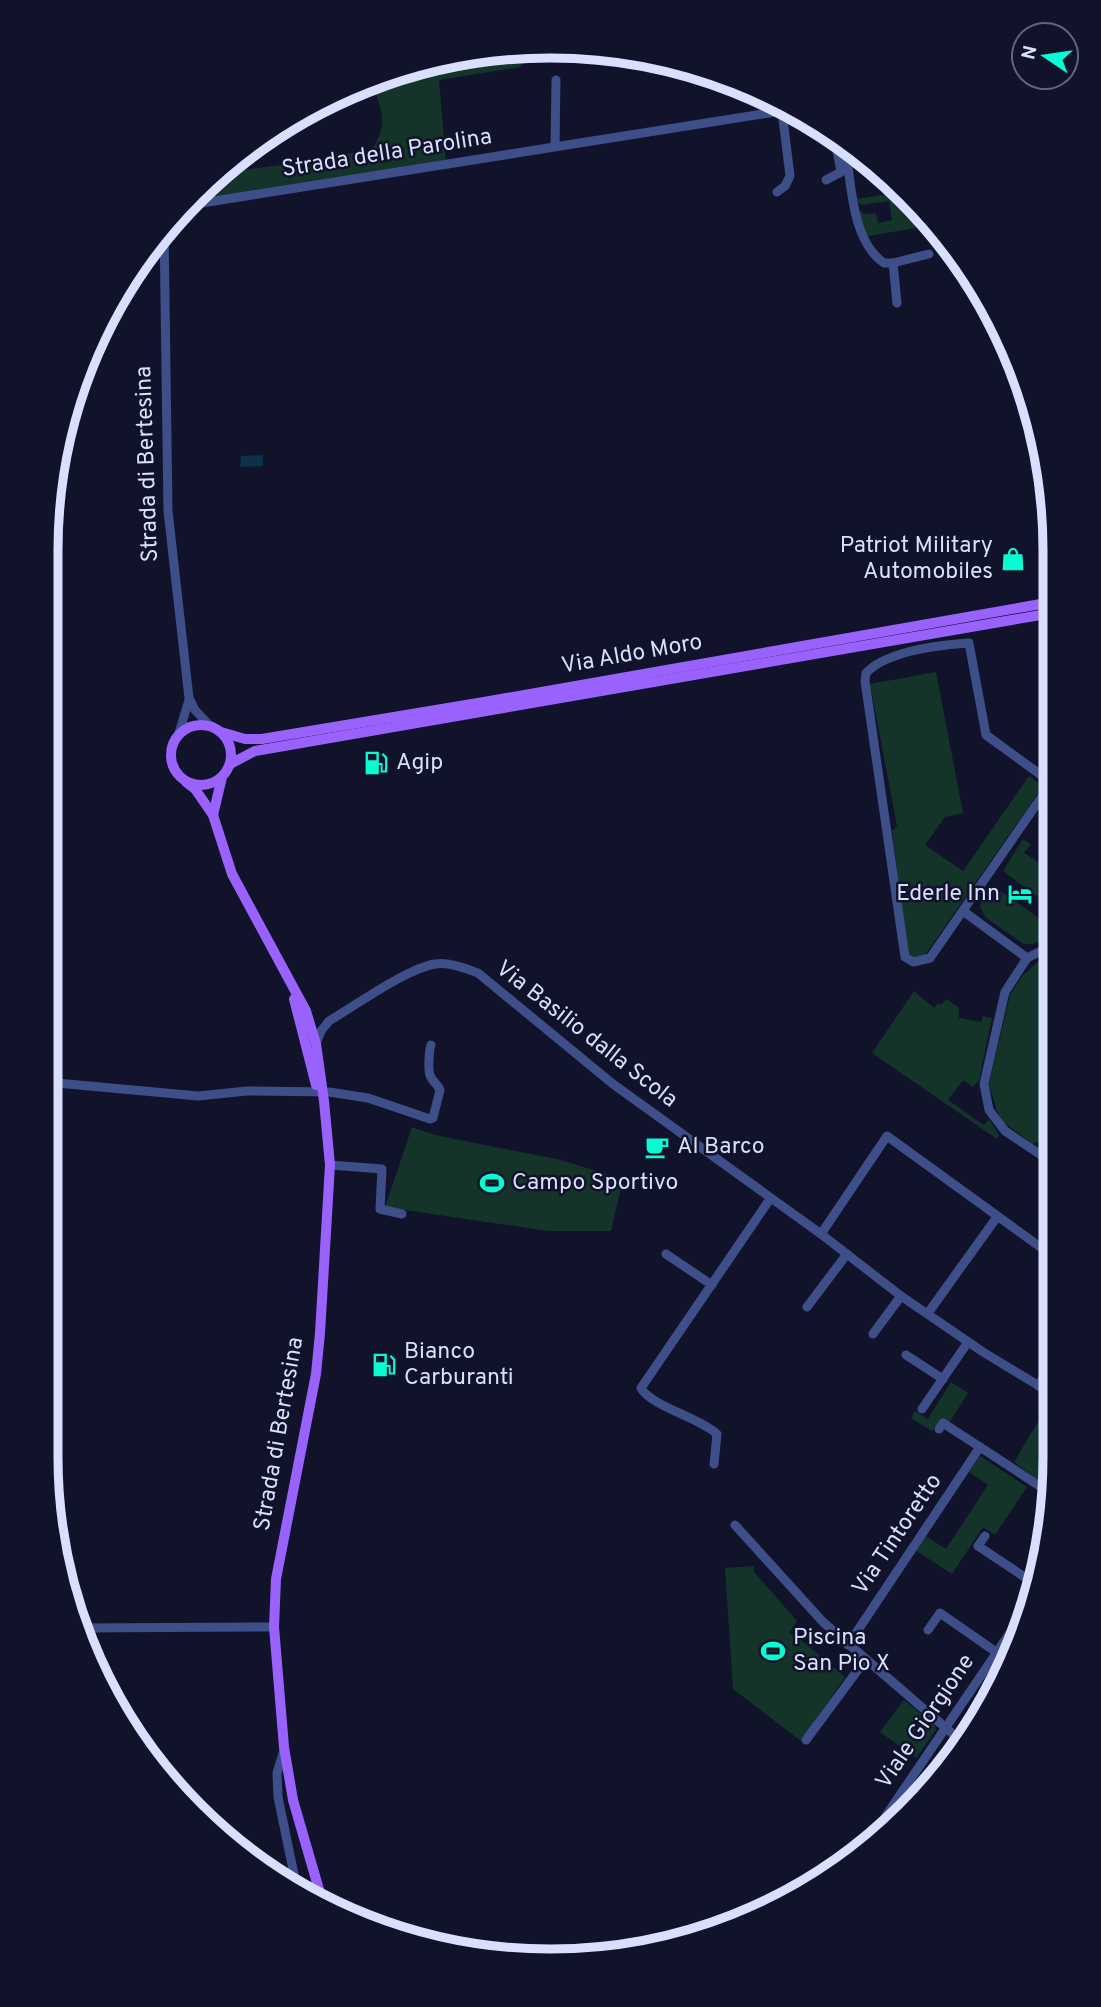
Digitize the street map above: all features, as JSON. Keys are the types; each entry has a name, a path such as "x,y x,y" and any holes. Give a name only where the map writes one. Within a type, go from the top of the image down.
{"main road":[{"name":"Via Aldo Moro","path":"216,730 245,739 262,739 1043,604"},
{"name":"Via Aldo Moro","path":"230,764 255,751 1043,615"},
{"path":"178,736 197,725 216,730 229,744 230,764"},
{"name":"Strada di Bertesina","path":"178,736 172,746 171,758 177,774 195,789 214,815 232,874 316,1031 320,1091 330,1164 316,1374 276,1579 274,1628 284,1747 293,1800 319,1891"},
{"name":"Strada di Bertesina","path":"214,815 222,777 230,764"},
{"path":"186,782 205,786 222,777"},
{"name":"Strada di Bertesina","path":"291,986 320,1091"}],"street":[{"path":"555,80 555,146"},
{"name":"Strada della Parolina","path":"201,203 774,112"},
{"path":"777,192 785,186 790,176 783,117"},
{"path":"826,180 841,172 837,150"},
{"path":"847,158 857,223 872,252 884,263 929,254"},
{"name":"Strada di Bertesina","path":"164,246 168,511 189,698 178,736"},
{"path":"872,252 882,248"},
{"path":"893,263 897,303"},
{"path":"1043,776 986,735 969,643 941,645 890,658 866,673 905,957 912,962 930,958 1043,796"},
{"path":"189,698 195,710 216,730"},
{"path":"963,911 1027,958"},
{"path":"1043,949 1027,958 1005,992 984,1084 989,1110 1005,1131 1043,1156"},
{"name":"Via Basilio dalla Scola","path":"316,1031 419,969 437,964 458,965 468,969 478,974 613,1084 821,1234 901,1296 968,1342 1043,1388"},
{"path":"298,1008 307,1029 316,1031"},
{"path":"308,1017 319,1023 329,1021"},
{"path":"58,1083 198,1096 247,1091 320,1091 368,1098 429,1119 433,1118 440,1090 430,1075 431,1045"},
{"path":"821,1234 887,1136 1043,1249"},
{"path":"330,1164 382,1169 380,1209 402,1214"},
{"path":"714,1464 717,1434 702,1423 650,1397 640,1388 770,1199"},
{"path":"928,1313 998,1217"},
{"path":"666,1254 712,1285"},
{"path":"807,1307 847,1254"},
{"path":"873,1334 901,1296"},
{"path":"922,1409 968,1342"},
{"path":"906,1355 943,1379"},
{"path":"1038,1385 1043,1377"},
{"path":"939,1429 943,1423 1042,1487"},
{"name":"Via Tintoretto","path":"848,1645 980,1447"},
{"path":"735,1525 823,1622 955,1736"},
{"path":"985,1536 978,1546 1027,1579"},
{"name":"Viale Giorgione","path":"928,1630 940,1613 996,1653"},
{"path":"89,1628 274,1628"},
{"name":"Viale Giorgione","path":"884,1819 1012,1630"},
{"path":"806,1740 866,1659"},
{"name":"Strada di Bertesina","path":"284,1747 277,1773 278,1797 295,1877"}],"green space":[{"path":"524,59 521,67 439,80 446,164 205,199 238,170 312,161 372,149 382,128 381,110 376,94 370,92 454,67"},
{"path":"890,194 907,211 908,217 911,216 922,227 864,237 857,211 864,214 876,213 878,223 892,220 889,201 862,205 856,202 856,199"},
{"path":"936,672 963,813 945,817 925,845 963,871 1029,776 1043,786 923,958 914,958 908,953 892,831 897,826 870,684"},
{"path":"1023,839 1031,844 1024,853 1040,863 1043,860 1043,901 1003,871"},
{"path":"992,885 1043,921 1043,940 1024,944 986,918 980,907 982,897"},
{"path":"1043,957 1043,1135 1033,1144 1003,1122 989,1084 1010,995 1023,975"},
{"path":"914,991 934,1008 947,999 959,1008 959,1018 981,1022 983,1016 992,1018 979,1080 973,1087 963,1080 948,1100 984,1125 989,1119 999,1135 997,1139 872,1053"},
{"path":"412,1127 435,1135 561,1160 623,1179 611,1231 548,1231 385,1207"},
{"path":"951,1382 968,1393 949,1423 941,1418 932,1431 911,1418 915,1411 928,1419"},
{"path":"1043,1413 1042,1483 1014,1462"},
{"path":"980,1456 1027,1487 995,1535 983,1527 952,1574 915,1550 924,1535 946,1549 988,1485 969,1472"},
{"name":"Piscina San Pio X","path":"754,1566 754,1572 797,1621 789,1633 845,1677 801,1741 733,1689 725,1568"},
{"path":"904,1700 935,1725 936,1730 916,1758 880,1732"}],"water":[{"path":"263,455 263,466 240,467 241,456"}],"place":[{"name":"Patriot Military Automobiles","path":"1013,559"},
{"name":"Agip","path":"376,763"},
{"name":"Ederle Inn","path":"1020,894"},
{"name":"Al Barco","path":"657,1147"},
{"name":"Campo Sportivo","path":"492,1183"},
{"name":"Bianco Carburanti","path":"384,1365"},
{"name":"Piscina San Pio X","path":"773,1651"}]}
